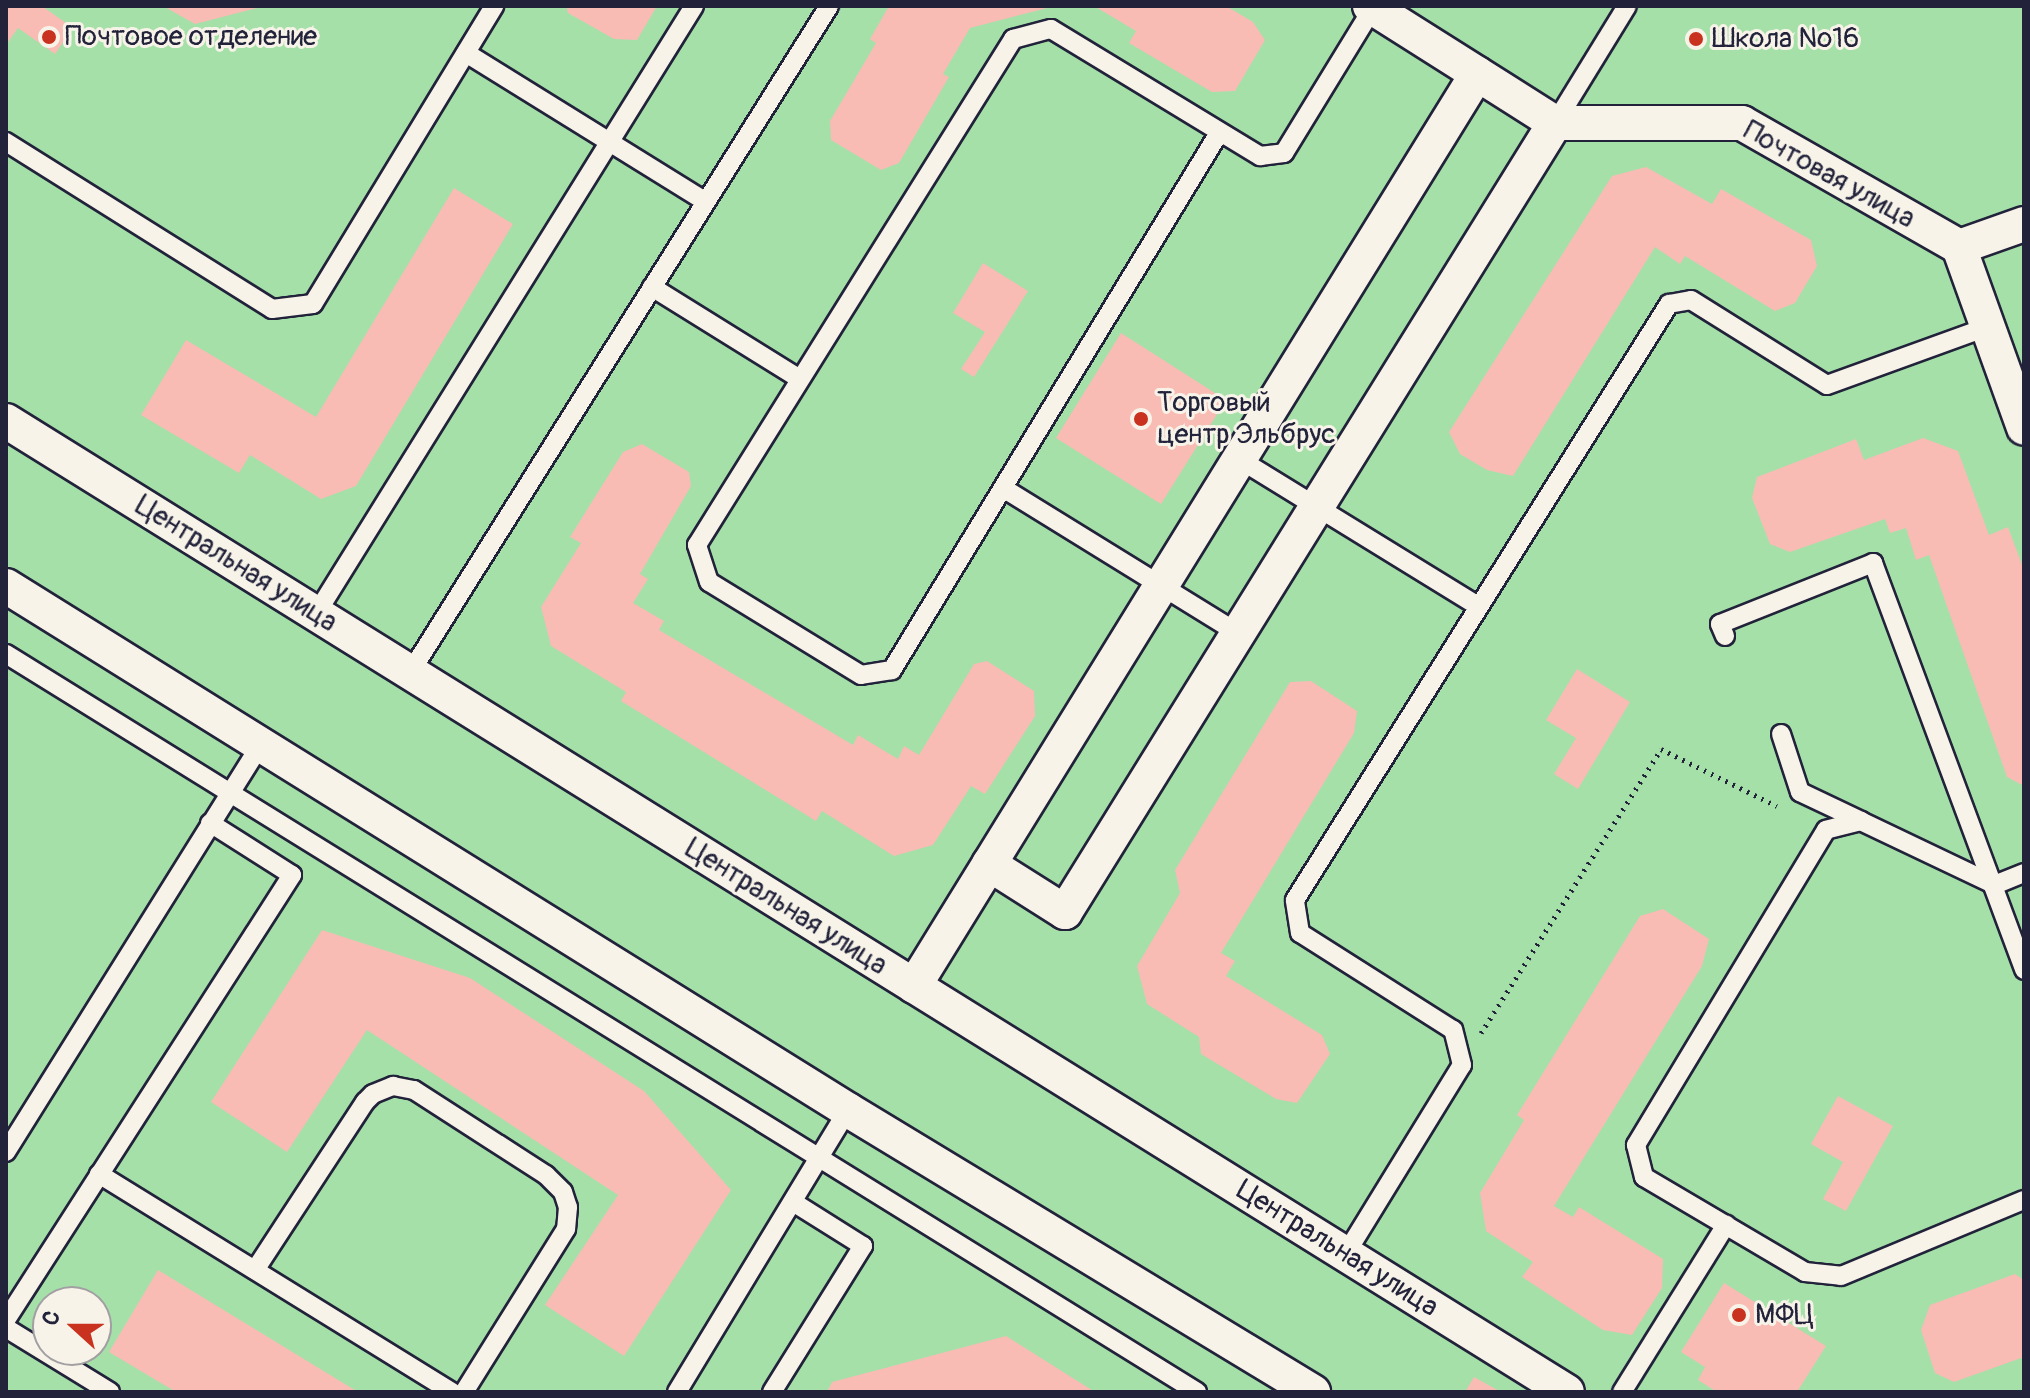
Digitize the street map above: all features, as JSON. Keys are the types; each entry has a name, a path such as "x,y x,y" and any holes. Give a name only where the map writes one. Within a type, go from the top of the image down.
{"street":[{"path":"989,864 1065,912 1555,123 1372,7"},
{"path":"914,986 1477,74"},
{"name":"Почтовая улица","path":"1555,123 1742,123 1959,247"},
{"path":"2024,224 1959,247 2024,428"},
{"name":"Центральная улица","path":"6,421 1567,1392"},
{"path":"6,586 848,1110 1313,1392"}],"lane":[{"path":"6,142 272,309 313,304 494,6"},
{"path":"316,614 694,6"},
{"path":"410,673 829,6"},
{"path":"1555,123 1627,6"},
{"path":"1219,133 892,670 861,675 709,582 697,545 1013,39 1051,29 1260,156 1284,153 1372,7"},
{"path":"466,53 706,202"},
{"path":"652,287 800,379"},
{"path":"1345,1255 1462,1065 1453,1030 1300,933 1295,900 1669,304 1691,300 1827,385 1987,327"},
{"path":"1239,459 1478,606"},
{"path":"1003,488 1238,633"},
{"path":"1725,636 1720,624 1873,563 2024,970"},
{"path":"6,654 1197,1392"},
{"path":"1781,734 1800,792 1995,885 2024,873"},
{"path":"6,1152 260,745"},
{"path":"1861,821 1826,830 1636,1145 1644,1177 1805,1272 1841,1276 2024,1200"},
{"path":"6,1320 292,875 210,823"},
{"path":"255,1270 365,1102 373,1094 393,1086 414,1090 546,1175 563,1192 568,1207 566,1229 464,1392"},
{"path":"677,1392 848,1110"},
{"path":"99,1174 452,1392"},
{"path":"772,1392 863,1246 793,1202"},
{"path":"1622,1392 1726,1225"},
{"path":"6,1328 110,1392"}],"path":[{"path":"1462,1065 1661,749 1826,830"}],"green space":[{"path":"6,6 2024,6 2024,1392 6,1392"}],"building":[{"name":"Почтовое отделение","path":"6,6 42,6 73,28 55,54 18,28 6,45"},
{"path":"163,6 260,6 261,7 195,24"},
{"path":"566,6 657,6 637,40 614,39 568,13"},
{"path":"889,6 1051,7 970,28 943,74 949,77 899,163 881,170 831,140 830,121 876,43 870,39"},
{"path":"1094,6 1226,6 1253,22 1265,40 1235,91 1212,92 1129,43 1136,31"},
{"path":"1646,167 1712,204 1721,189 1811,240 1817,266 1795,303 1775,311 1685,256 1680,264 1655,247 1513,476 1487,470 1460,454 1449,432 1612,176"},
{"path":"454,188 513,224 356,486 321,499 250,455 239,473 141,415 186,340 316,417"},
{"path":"983,263 1028,291 974,377 961,369 985,332 953,313"},
{"name":"Торговый центр Эльбрус","path":"1121,333 1226,400 1161,504 1056,438"},
{"path":"1923,438 1958,451 1989,535 2008,527 2024,570 2024,786 2007,777 1929,555 1916,560 1906,528 1890,533 1885,519 1790,552 1770,544 1752,498 1757,477 1856,439 1864,460"},
{"path":"642,444 689,472 691,486 640,574 648,579 633,603 664,621 659,630 853,745 858,735 898,759 904,746 919,755 974,664 987,661 1034,691 1035,716 985,794 971,786 933,845 894,856 822,811 816,821 621,701 626,692 551,646 541,607 581,543 570,537 623,452"},
{"path":"1577,669 1630,702 1578,789 1554,774 1576,738 1546,720"},
{"path":"1311,681 1357,711 1354,733 1221,953 1235,961 1226,976 1322,1035 1330,1054 1297,1103 1276,1099 1201,1054 1199,1037 1147,1004 1137,966 1180,893 1175,870 1290,682"},
{"path":"1663,909 1709,939 1702,966 1554,1206 1573,1217 1579,1207 1663,1259 1662,1288 1632,1335 1603,1330 1522,1277 1533,1262 1486,1231 1480,1193 1524,1120 1517,1115 1640,916"},
{"path":"322,930 470,978 644,1091 731,1190 624,1356 545,1305 618,1195 367,1030 287,1152 211,1102"},
{"path":"1838,1096 1893,1126 1846,1211 1823,1199 1843,1162 1811,1144"},
{"path":"158,1270 358,1392 176,1392 112,1354 112,1347"},
{"path":"2015,1274 2024,1280 2024,1357 1954,1382 1935,1373 1921,1330 1930,1305"},
{"name":"МФЦ","path":"1724,1283 1826,1346 1797,1392 1717,1392 1698,1380 1705,1367 1681,1352"},
{"path":"1006,1336 1095,1392 827,1392 832,1382"},
{"path":"1474,1377 1501,1392 1465,1392"}],"place":[{"name":"Почтовое отделение","path":"49,37"},
{"name":"Школа №16","path":"1696,39"},
{"name":"Торговый центр Эльбрус","path":"1141,419"},
{"name":"МФЦ","path":"1739,1315"}]}
